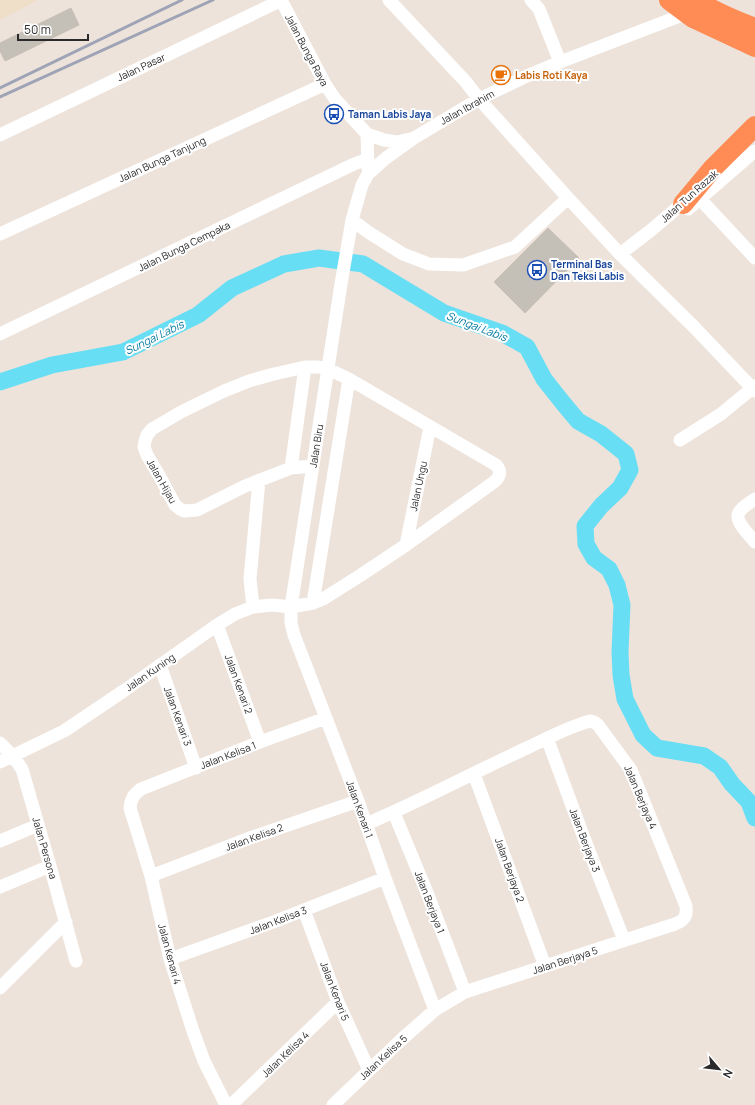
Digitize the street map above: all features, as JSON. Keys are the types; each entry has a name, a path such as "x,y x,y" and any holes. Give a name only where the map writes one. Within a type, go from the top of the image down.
{"highway":[{"path":"693,3 706,7 744,28 755,47"},
{"path":"744,28 755,56"},
{"path":"691,201 713,168 755,126"}],"street":[{"name":"Jalan Bunga Raya","path":"282,0 325,84 335,99 367,134"},
{"name":"Jalan Pasar","path":"0,135 282,0"},
{"path":"389,0 466,82 479,99 623,257 754,388 721,414 680,440"},
{"path":"530,0 539,9 560,62"},
{"name":"Jalan Ibrahim","path":"368,174 386,158 414,138 479,99 560,62 685,14 693,3"},
{"name":"Jalan Bunga Tanjung","path":"0,234 325,84"},
{"path":"414,138 397,142 384,140 367,134 368,174 362,185 352,220 403,254 429,264 463,265 515,247 568,198"},
{"name":"Jalan Tun Razak","path":"623,257 658,235 755,136"},
{"name":"Jalan Tun Razak","path":"623,257 650,231 753,157"},
{"name":"Jalan Bunga Cempaka","path":"0,334 354,164 368,159"},
{"path":"691,201 755,258"},
{"name":"Jalan Biru","path":"290,607 352,220"},
{"path":"290,468 305,367"},
{"name":"Jalan Hijau","path":"312,466 290,468 245,486 197,510 184,511 175,506 144,447 147,435 152,429 181,412 224,391 249,381 292,369 318,367 328,370 349,379 499,468 500,473 494,482 406,545"},
{"path":"313,603 349,379"},
{"name":"Jalan Ungu","path":"406,545 430,427"},
{"path":"253,607 250,578 259,480"},
{"path":"755,499 741,509 737,516 738,521 755,542"},
{"name":"Jalan Kuning","path":"0,762 64,731 235,614 253,607 272,605 290,607 313,603 323,599 406,545"},
{"name":"Jalan Kenari 1","path":"290,607 291,623 294,635 358,801 385,878 435,1010"},
{"name":"Jalan Kenari 2","path":"217,625 260,742"},
{"name":"Jalan Kenari 3","path":"160,665 196,768"},
{"name":"Jalan Kelisa 1","path":"132,797 141,790 260,742 326,718"},
{"name":"Jalan Berjaya 4","path":"547,738 590,720 598,725 623,757 631,770 686,906"},
{"path":"366,824 394,813 547,738"},
{"name":"Jalan Berjaya 3","path":"547,738 624,940"},
{"name":"Jalan Persona","path":"0,743 13,756 22,769 76,961"},
{"name":"Jalan Berjaya 2","path":"474,774 545,966"},
{"name":"Jalan Kenari 4","path":"132,797 130,808 151,876 170,959 204,1061 226,1105"},
{"name":"Jalan Kelisa 2","path":"151,876 247,839 358,801"},
{"name":"Jalan Berjaya 1","path":"394,813 428,895 465,992"},
{"path":"0,840 38,825"},
{"path":"0,887 50,866"},
{"name":"Jalan Kelisa 3","path":"170,959 304,910 385,878"},
{"name":"Jalan Berjaya 5","path":"435,1010 465,992 675,924 685,917 686,906"},
{"name":"Jalan Kenari 5","path":"304,910 338,1002 369,1070"},
{"path":"0,988 66,922"},
{"name":"Jalan Kelisa 4","path":"231,1105 338,1002"},
{"name":"Jalan Kelisa 5","path":"333,1105 435,1010"}],"shaded area":[{"path":"0,0 38,0 0,20"}],"building":[{"path":"71,8 79,25 5,61 0,51 0,43"},
{"name":"Terminal Bas Dan Teksi Labis","path":"548,228 579,258 525,313 494,282"}],"waterway":[{"name":"Sungai Labis","path":"0,382 52,365 123,352 198,315 232,288 284,264 319,258 363,264 444,313 502,333 527,347 544,379 578,421 601,434 626,454 630,470 620,488 601,506 585,526 586,544 594,558 609,569 617,585 622,605 620,652 621,675 625,699 643,735 657,748 704,756 720,767 732,784 749,802 755,818"}],"railway":[{"path":"0,88 182,0"},
{"path":"0,97 213,0"}],"place":[{"name":"Labis Roti Kaya","path":"501,75"},
{"name":"Taman Labis Jaya","path":"334,114"},
{"name":"Terminal Bas Dan Teksi Labis","path":"537,270"}]}
